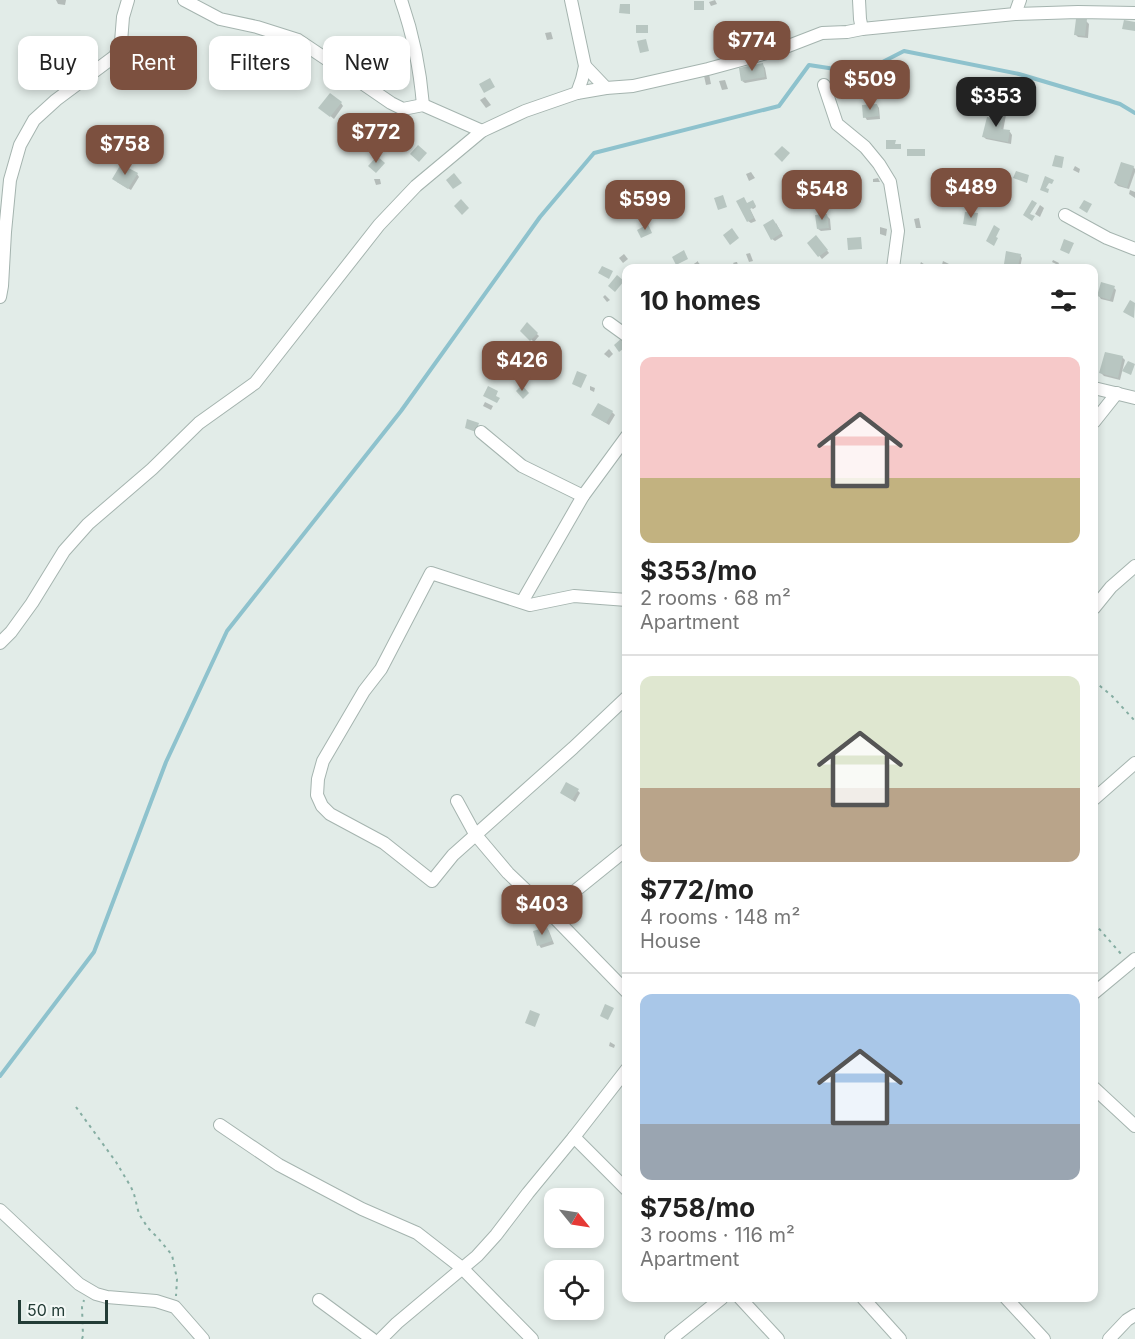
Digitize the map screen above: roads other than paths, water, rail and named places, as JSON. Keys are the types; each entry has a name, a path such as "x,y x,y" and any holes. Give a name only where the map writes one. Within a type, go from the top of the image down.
{"street":[{"path":"0,297 10,180 20,145 34,120 56,100 115,56 121,42 123,17 128,0"},
{"path":"184,0 220,19 257,27 298,40 403,109 423,105 482,131"},
{"path":"401,0 412,31 423,105"},
{"path":"571,0 585,66 577,93"},
{"path":"859,0 862,29"},
{"path":"1016,14 1020,0"},
{"path":"0,643 32,603 64,551 88,524 200,423 255,383 379,225 416,186 482,131 525,111 577,93 633,86 708,69 778,50 822,33 1016,14 1135,13"},
{"path":"585,66 606,88"},
{"path":"824,84 837,124 866,147 890,182 898,231 894,264"},
{"path":"1065,215 1107,238 1135,249"},
{"path":"609,323 622,332"},
{"path":"1098,389 1135,398"},
{"path":"1098,417 1117,393"},
{"path":"481,432 522,466 584,496"},
{"path":"522,602 584,496 622,443"},
{"path":"1098,603 1111,587 1135,566"},
{"path":"622,600 574,596 530,605 431,573 381,669 364,692 323,761 317,795 322,806 330,814 384,843 432,881 453,855 622,702"},
{"path":"1098,795 1135,763"},
{"path":"457,801 476,834 508,873 622,987"},
{"path":"549,912 622,853"},
{"path":"1098,990 1132,961"},
{"path":"381,1339 477,1256 622,1075"},
{"path":"1098,1092 1135,1126"},
{"path":"220,1125 279,1165 362,1209 417,1233 462,1268 532,1339"},
{"path":"574,1137 622,1185"},
{"path":"0,1210 79,1284 107,1298 156,1301 175,1307 203,1339"},
{"path":"319,1300 372,1339"},
{"path":"670,1339 717,1302"},
{"path":"744,1302 778,1339"},
{"path":"867,1302 900,1339"},
{"path":"1010,1302 1044,1339"},
{"path":"1109,1339 1126,1320 1135,1315"}],"waterway":[{"path":"0,1076 94,952 166,762 227,631 401,411 540,217 594,153 779,106 809,65 861,73 904,51 1019,74 1120,104 1135,113"}]}
